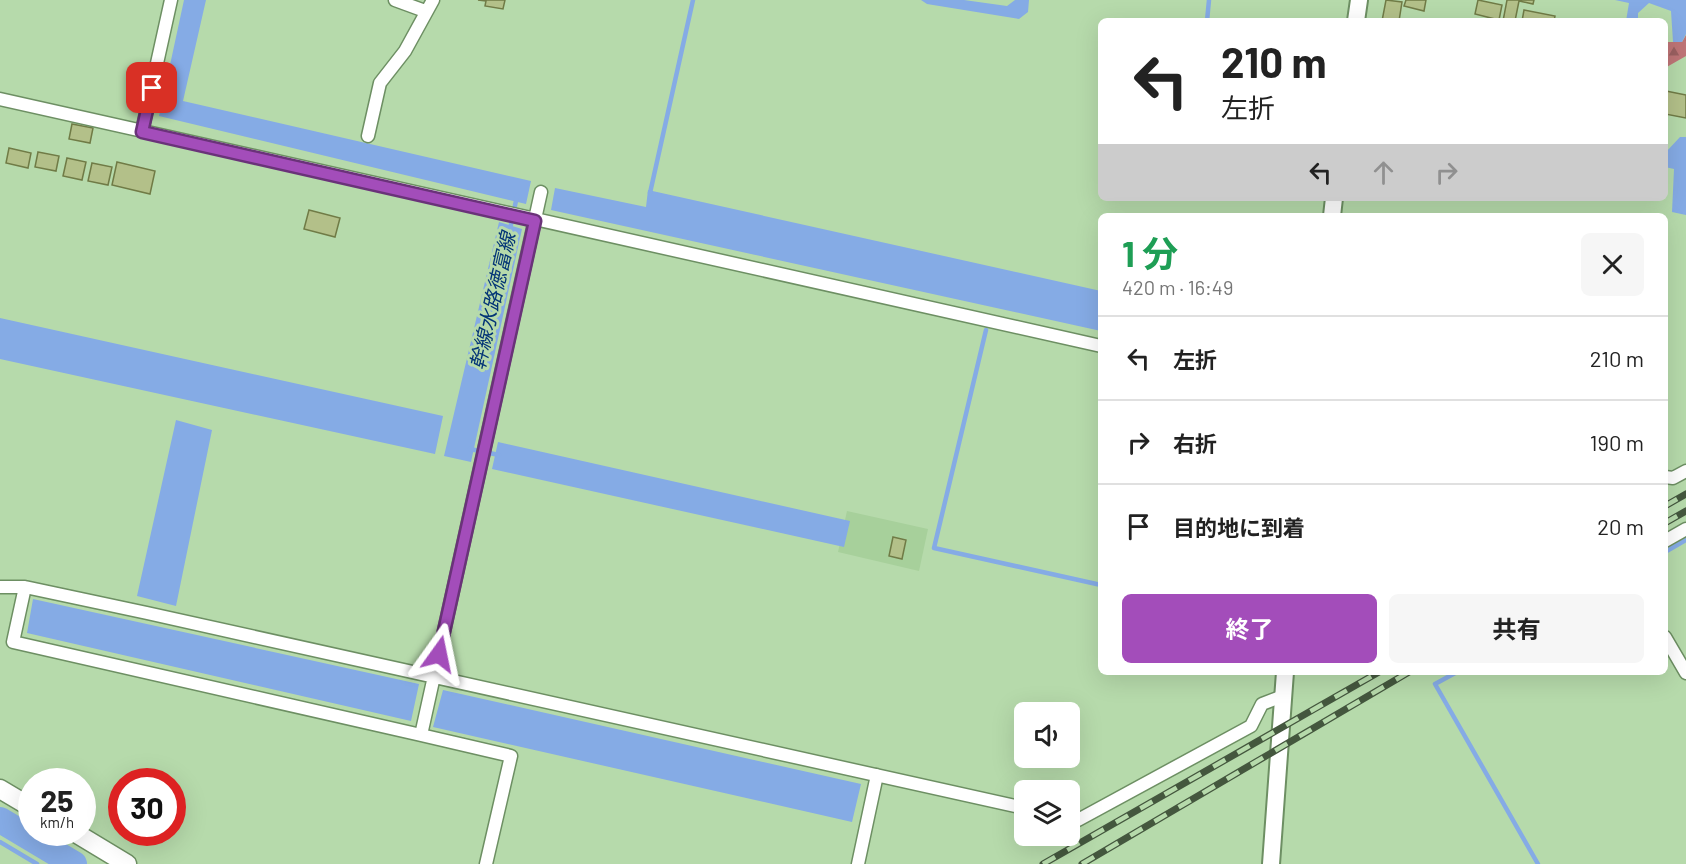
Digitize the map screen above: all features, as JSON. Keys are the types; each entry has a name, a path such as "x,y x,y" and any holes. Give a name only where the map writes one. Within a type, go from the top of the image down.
{"main road":[{"path":"0,789 18,800"},
{"path":"96,845 127,864"}],"street":[{"path":"142,132 171,0"},
{"path":"395,0 425,11"},
{"path":"368,136 380,83 405,51 425,11 434,0"},
{"path":"1356,18 1359,0"},
{"path":"0,99 535,221 1098,345"},
{"path":"421,735 541,192"},
{"path":"1668,477 1673,478 1686,471"},
{"path":"1668,539 1686,529"},
{"path":"0,587 25,587 147,613 1014,806"},
{"path":"25,587 13,642 511,756 486,864"},
{"path":"1668,642 1686,673"},
{"path":"1271,864 1285,675"},
{"path":"1080,819 1251,726 1262,704 1283,696"},
{"path":"858,864 877,775"}],"shaded area":[{"path":"847,511 928,529 919,571 838,552"}],"green space":[{"path":"1686,35 1686,56 1668,66 1668,42 1682,42"}],"water":[{"path":"184,0 206,0 183,101 531,181 526,204 159,116"},
{"path":"921,0 964,0 1007,6 1015,0 1029,0 1028,12 1019,19 927,4"},
{"path":"1615,0 1686,0 1686,34 1682,42 1673,42 1671,11 1649,3 1638,13 1638,18 1626,18 1629,3"},
{"path":"1680,137 1686,137 1686,215 1672,212 1674,169 1668,168 1668,150"},
{"path":"555,188 646,207 648,190 1098,290 1098,330 551,210"},
{"path":"499,222 522,229 471,462 444,456"},
{"path":"0,318 443,416 435,454 0,359"},
{"path":"176,420 212,430 176,606 137,596"},
{"path":"498,442 850,521 844,547 492,469"},
{"path":"33,599 419,684 411,721 27,633"},
{"path":"443,690 861,784 852,822 433,727"}],"building":[{"path":"478,0 505,0 503,9 485,6 486,1"},
{"path":"1386,0 1402,2 1399,18 1383,18"},
{"path":"1406,0 1426,0 1424,11 1404,6"},
{"path":"1478,0 1502,5 1499,18 1475,14"},
{"path":"1507,0 1534,0 1533,4 1519,1 1516,18 1504,18"},
{"path":"1524,10 1555,16 1555,18 1523,18"},
{"path":"1668,91 1686,95 1686,118 1668,115"},
{"path":"72,124 93,128 90,143 69,139"},
{"path":"9,148 31,153 28,168 6,163"},
{"path":"38,152 59,156 56,171 35,167"},
{"path":"67,158 86,162 82,180 63,176"},
{"path":"117,162 155,171 150,194 112,185"},
{"path":"92,163 112,167 108,185 88,181"},
{"path":"309,210 340,218 335,237 304,229"},
{"path":"893,537 906,540 902,559 889,556"}],"waterway":[{"path":"650,193 693,0"},
{"path":"1207,18 1209,0"},
{"name":"幹線水路徳富線","path":"510,229 517,196"},
{"path":"986,330 934,548 1098,584"},
{"name":"幹線水路徳富線","path":"470,449 499,455"},
{"path":"1668,550 1686,540"},
{"path":"1452,675 1435,684 1538,864"},
{"path":"0,820 74,864"},
{"path":"0,842 37,864"}],"railway":[{"path":"1668,504 1686,494"},
{"path":"1668,521 1686,511"},
{"path":"1043,864 1374,675"},
{"path":"1082,864 1404,675"}],"route":[{"path":"152,88 142,132 535,221 439,654"}]}
